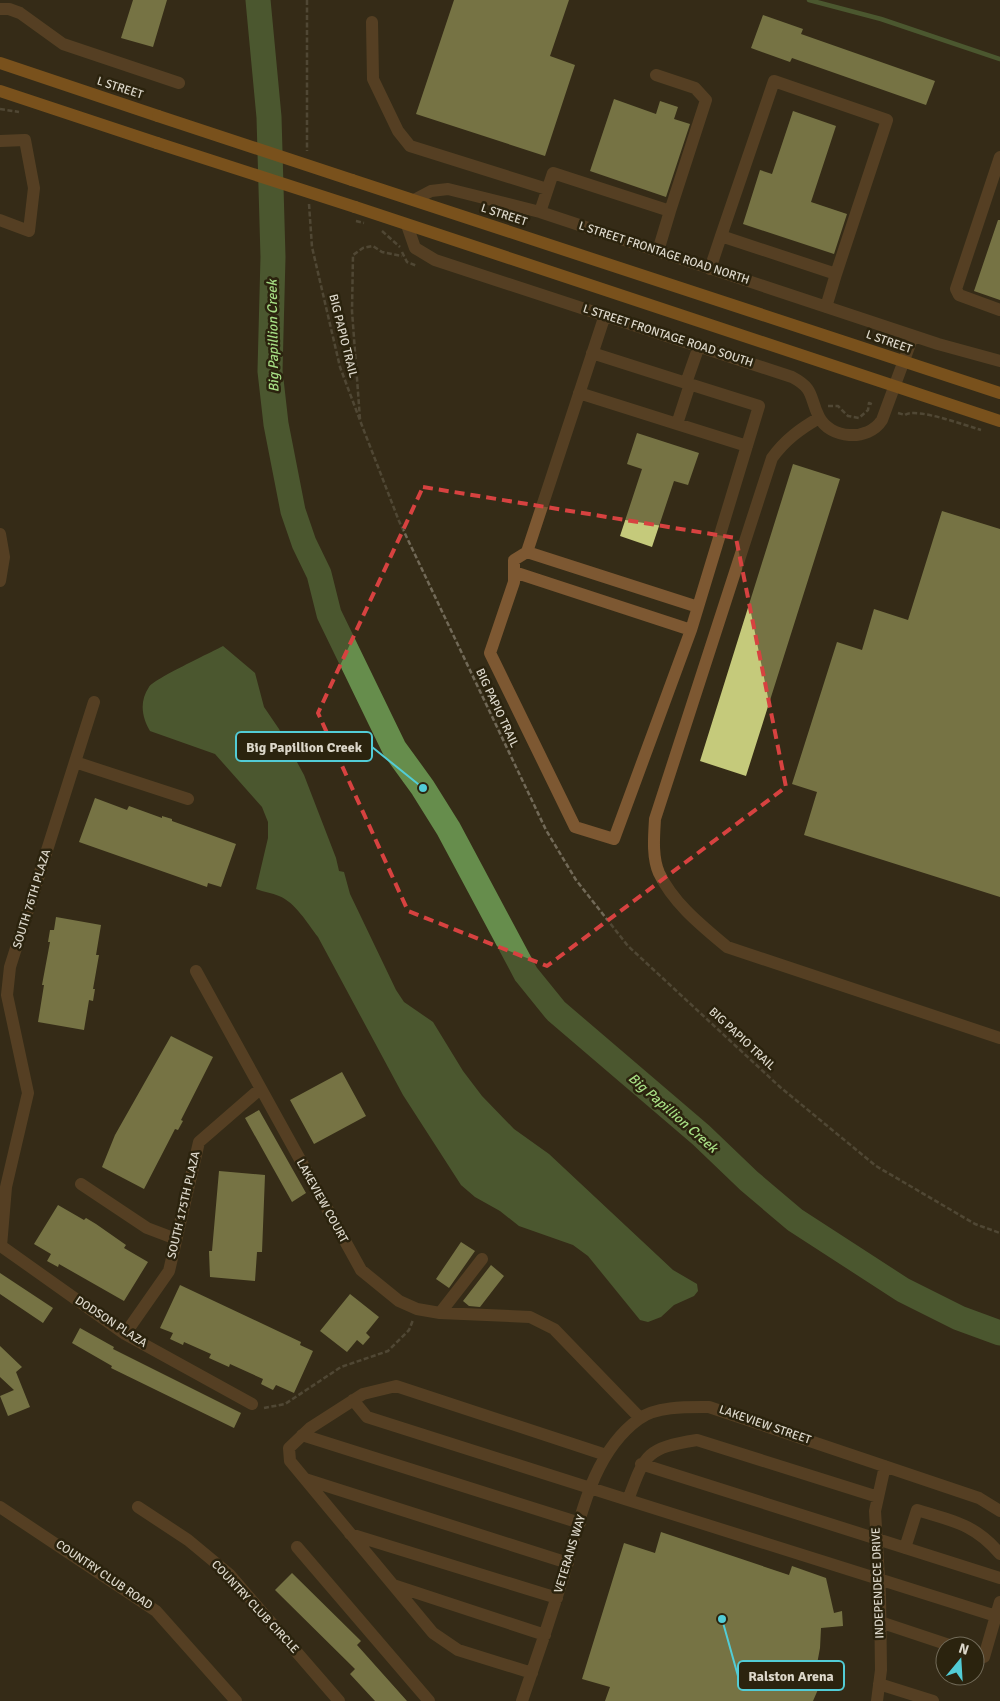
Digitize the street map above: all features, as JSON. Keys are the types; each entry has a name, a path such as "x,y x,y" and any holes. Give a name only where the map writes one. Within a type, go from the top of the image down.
{"main road":[{"name":"L STREET","path":"0,63 1000,393"},
{"path":"0,91 1000,421"}],"street":[{"path":"0,9 9,9 20,13 63,44 179,83"},
{"path":"372,22 373,78 398,131 410,146 547,189"},
{"path":"656,75 695,88 706,100 658,251"},
{"path":"710,269 774,81 887,120 826,307"},
{"path":"0,141 25,140 34,188 29,231 0,220"},
{"path":"1000,157 956,288 959,295 1000,310"},
{"path":"540,212 553,173 670,212"},
{"name":"L STREET FRONTAGE ROAD NORTH","path":"414,200 431,191 448,189 540,212 913,336 1000,361"},
{"name":"L STREET FRONTAGE ROAD SOUTH","path":"407,225 415,248 436,260 792,377 803,383 811,392 819,418"},
{"path":"722,236 836,274"},
{"path":"592,353 759,406 691,630 614,839 574,827 490,653 514,582 514,560 526,552 592,353 605,315"},
{"path":"913,336 895,387 877,429 869,434 850,435 829,428 819,418 797,432 782,445 772,458 655,819 654,843 658,871 672,894 702,926 727,947 1000,1038"},
{"path":"677,424 699,346"},
{"path":"579,393 747,446"},
{"path":"0,534 4,557 0,581"},
{"path":"526,552 698,607"},
{"path":"514,572 691,630"},
{"name":"SOUTH 76TH PLAZA","path":"1,1246 6,1187 28,1093 7,995 5,965 94,702"},
{"path":"75,762 188,799"},
{"name":"LAKEVIEW COURT","path":"196,971 361,1270 399,1301 417,1309 440,1313 530,1317 554,1329 640,1418"},
{"name":"SOUTH 175TH PLAZA","path":"124,1334 169,1271 199,1142 260,1088"},
{"path":"82,1184 147,1228 160,1235 176,1239"},
{"name":"DODSON PLAZA","path":"1,1246 124,1334 252,1404"},
{"path":"440,1313 482,1259"},
{"path":"532,1673 458,1650 433,1633 290,1460 289,1448 310,1428 363,1394 396,1386 606,1455"},
{"path":"353,1400 367,1417 996,1616"},
{"name":"LAKEVIEW STREET","path":"640,1418 670,1408 709,1407 979,1498 1000,1511"},
{"name":"VETERANS WAY","path":"522,1701 557,1598 591,1488 612,1446 640,1418"},
{"path":"302,1435 580,1523"},
{"path":"628,1500 641,1464 646,1456 667,1445 696,1440 878,1497"},
{"path":"641,1464 1000,1578"},
{"name":"INDEPENDECE DRIVE","path":"876,1701 879,1684 880,1622 875,1511 885,1466"},
{"path":"305,1478 568,1563"},
{"name":"COUNTRY CLUB ROAD","path":"0,1507 156,1611 236,1701"},
{"name":"COUNTRY CLUB CIRCLE","path":"138,1507 193,1545 229,1574 339,1701"},
{"path":"905,1548 917,1510 965,1525 986,1537 1000,1554"},
{"path":"350,1534 557,1598"},
{"path":"297,1547 429,1701"},
{"path":"392,1585 545,1634"},
{"path":"985,1654 1000,1602"},
{"path":"880,1622 935,1640"},
{"path":"879,1684 933,1701"}],"path":[{"path":"307,0 307,154"},
{"name":"BIG PAPIO TRAIL","path":"309,202 312,247 340,367 360,423 399,521 546,830 576,880 628,946 788,1093 876,1166 975,1224 1000,1232"},
{"path":"364,223 372,226"},
{"path":"360,423 352,311 353,255 363,248 373,246 382,252 402,256 401,247 393,238 379,229"},
{"path":"886,408 905,415 920,413 982,430"},
{"path":"252,1404 267,1409 285,1404 342,1367 388,1351 409,1330 417,1309"}],"highlighted area":[{"path":"423,487 736,538 786,787 547,966 408,911 318,713"}],"shaded area":[{"path":"223,646 255,673 264,707 279,729 304,775 336,858 339,871 344,872 350,894 396,990 404,1002 433,1022 463,1071 482,1096 514,1129 549,1154 673,1270 697,1284 698,1291 694,1296 674,1305 661,1317 648,1322 640,1320 588,1256 573,1245 519,1226 500,1211 475,1197 461,1185 403,1095 318,937 301,914 285,899 256,889 268,838 268,822 262,807 215,754 150,731 147,726 143,704 149,687 171,672"}],"building":[{"path":"133,0 167,0 153,47 121,38"},
{"path":"454,0 569,0 550,56 575,65 545,156 416,114"},
{"path":"763,15 803,29 801,34 935,81 926,105 792,58 790,62 751,48"},
{"path":"614,99 656,114 660,101 678,107 674,119 690,124 666,197 590,171"},
{"path":"793,111 836,126 811,202 847,214 834,254 743,224 760,170 772,174"},
{"path":"998,220 1000,220 1000,300 974,291"},
{"path":"637,433 699,453 688,485 674,481 652,547 620,536 642,469 627,464"},
{"path":"793,464 840,479 746,776 700,761"},
{"path":"942,511 1000,529 1000,897 804,835 817,792 792,784 837,642 862,650 874,609 908,620"},
{"path":"95,798 127,810 129,806 162,818 162,816 172,819 172,821 236,844 221,887 208,883 207,887 79,842"},
{"path":"56,917 101,925 96,955 99,955 93,989 95,989 93,1001 89,1000 84,1030 38,1022 44,985 42,985 50,942 48,942 50,930 54,930"},
{"path":"171,1036 213,1057 181,1120 183,1121 178,1130 175,1129 144,1189 102,1167 115,1135"},
{"path":"342,1072 366,1116 314,1144 290,1100"},
{"path":"259,1110 306,1193 292,1202 245,1118"},
{"path":"219,1171 265,1175 262,1252 257,1252 255,1281 210,1277 209,1251 212,1251"},
{"path":"58,1205 84,1220 86,1218 96,1224 126,1245 124,1248 148,1262 124,1301 59,1264 58,1267 47,1261 51,1254 34,1244"},
{"path":"461,1242 475,1251 449,1288 436,1279"},
{"path":"491,1265 504,1276 480,1307 469,1306 463,1301"},
{"path":"0,1273 53,1308 43,1323 0,1294"},
{"path":"180,1285 301,1342 300,1345 313,1351 294,1393 276,1385 273,1390 261,1384 263,1379 230,1364 229,1367 209,1358 211,1354 184,1342 183,1345 170,1339 173,1333 160,1328"},
{"path":"350,1294 379,1317 366,1333 370,1337 363,1345 357,1340 347,1352 320,1331"},
{"path":"80,1328 114,1347 113,1349 241,1413 234,1428 111,1368 112,1366 72,1343"},
{"path":"0,1346 22,1367 16,1372 30,1407 8,1416 0,1396 14,1390 0,1377"},
{"path":"661,1532 789,1575 792,1566 826,1578 834,1613 842,1611 843,1626 821,1628 820,1648 815,1675 823,1678 813,1701 605,1701 610,1687 582,1679 624,1543 655,1553"},
{"path":"292,1573 361,1641 357,1645 407,1701 375,1701 350,1674 355,1669 275,1590"}],"waterway":[{"name":"Big Papillion Creek","path":"258,0 269,117 273,257 270,371 276,424 293,511 304,543 319,574 329,614 394,748 423,788 448,828 526,974 556,1011 701,1135 749,1181 795,1220 903,1290 959,1318 1000,1333"},
{"path":"809,0 881,19 1000,59"}],"place":[{"name":"Big Papillion Creek","path":"423,788"},
{"name":"Ralston Arena","path":"722,1619"}]}
